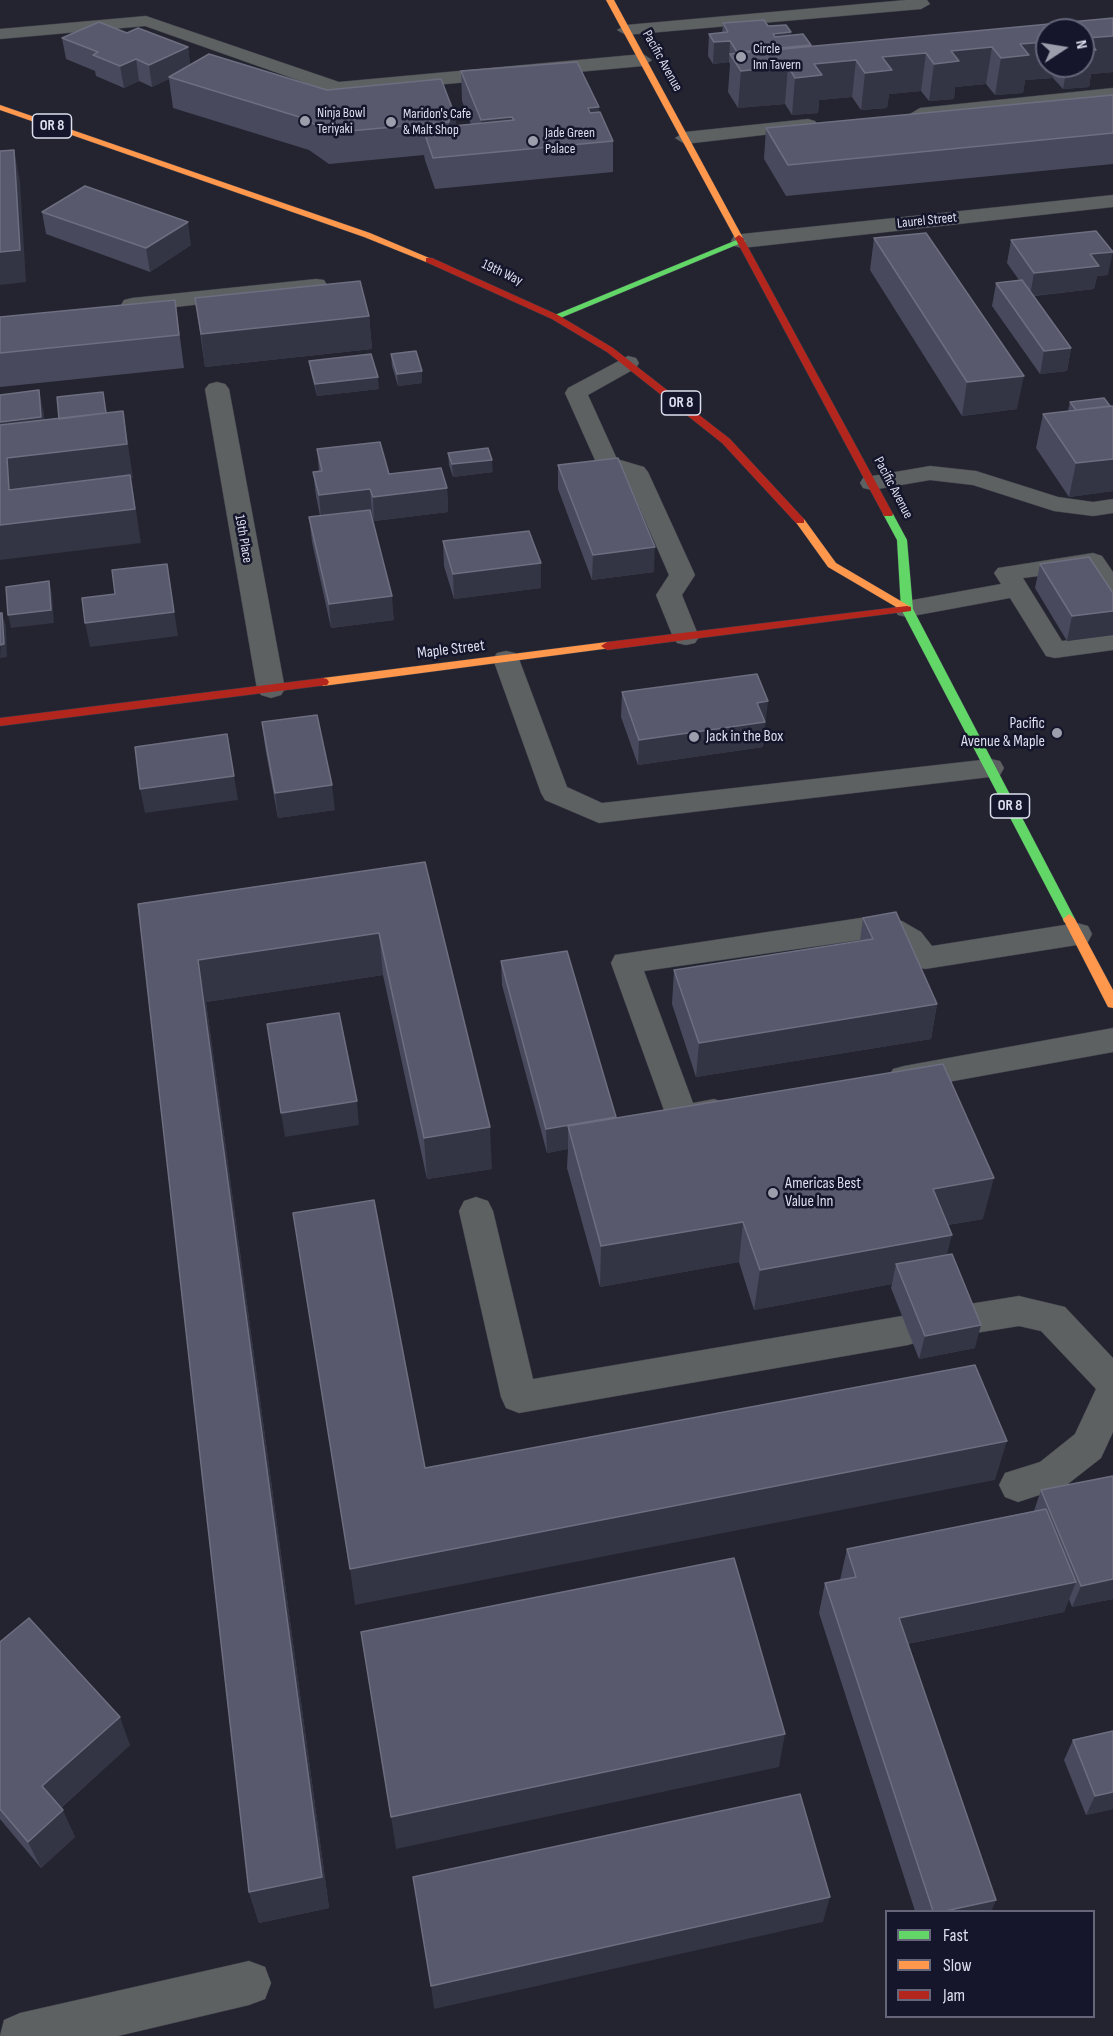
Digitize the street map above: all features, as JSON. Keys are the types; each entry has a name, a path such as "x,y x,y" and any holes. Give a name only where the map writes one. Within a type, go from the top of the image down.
{"main road":[{"name":"Pacific Avenue","path":"610,0 902,540 907,609 1113,1003"},
{"name":"19th Way","path":"0,107 367,235 473,278 555,317 628,363 686,407 734,449 800,520 832,564 907,609"},
{"path":"555,317 742,241"},
{"name":"Maple Street","path":"0,722 907,609"}],"street":[{"name":"Laurel Street","path":"742,241 1113,201"},
{"name":"19th Place","path":"217,389 271,689"}],"lane":[{"path":"626,30 921,4 918,0"},
{"path":"0,34 146,21 337,88 643,60"},
{"path":"904,115 1113,94"},
{"path":"685,138 823,123"},
{"path":"917,222 930,241"},
{"path":"117,307 316,285"},
{"path":"628,363 576,393 607,464 636,472 682,575 669,595 686,637"},
{"path":"872,483 930,473 976,478 1054,504 1093,509 1113,506"},
{"path":"1113,592 1093,561 1007,573 1054,650 1113,642"},
{"path":"907,609 1016,589"},
{"path":"506,659 555,793 599,813 990,768"},
{"path":"740,1107 682,1118 626,963 867,928 891,929 910,940 926,958 1077,934"},
{"path":"880,1082 1113,1040"},
{"path":"476,1211 519,1397 908,1330"},
{"path":"963,1320 1019,1311 1052,1318 1113,1382"},
{"path":"1018,1485 1051,1475 1088,1446 1113,1394"},
{"path":"20,2036 249,1983"}],"building":[{"path":"1113,18 1113,36 1095,37 1095,20"},
{"path":"764,20 768,26 786,25 791,32 773,34 775,37 803,34 811,45 737,52 730,41 714,42 709,34 728,32 723,23"},
{"path":"99,22 127,33 138,28 188,47 149,65 136,59 120,66 93,55 98,52 62,38"},
{"path":"1035,25 1035,43 1020,44 1029,55 1001,58 992,47 951,51 959,61 934,64 926,53 882,57 892,70 865,73 856,60 814,64 822,75 795,78 788,66 741,71 730,54"},
{"path":"209,54 327,90 441,79 456,118 449,118 449,122 327,133 306,119 169,77"},
{"path":"577,62 599,107 588,108 590,113 600,112 613,141 433,158 423,129 514,120 512,117 481,120 461,71"},
{"path":"1113,95 1113,133 788,165 766,128"},
{"path":"14,150 20,250 0,252 0,151"},
{"path":"85,186 188,222 146,248 42,212"},
{"path":"1096,231 1113,252 1090,254 1099,266 1034,273 1011,240"},
{"path":"926,233 1024,376 967,382 874,238"},
{"path":"1022,280 1071,348 1044,351 996,283"},
{"path":"360,281 369,316 201,334 195,298"},
{"path":"175,300 179,335 0,353 0,317"},
{"path":"416,351 422,371 397,374 391,354"},
{"path":"371,354 378,377 315,384 309,361"},
{"path":"39,390 41,417 0,422 0,395"},
{"path":"103,392 106,413 59,419 57,397"},
{"path":"1104,398 1110,406 1076,410 1070,402"},
{"path":"1113,406 1113,459 1076,463 1043,414"},
{"path":"123,411 127,444 7,458 9,490 130,475 135,509 0,525 0,425"},
{"path":"380,442 389,474 441,468 447,488 373,497 370,489 319,495 313,472 322,471 317,449"},
{"path":"488,448 492,460 452,464 448,453"},
{"path":"618,458 655,547 593,555 558,465"},
{"path":"370,510 392,596 329,604 309,517"},
{"path":"529,531 541,563 453,574 443,541"},
{"path":"1089,557 1113,593 1113,611 1072,616 1040,564"},
{"path":"167,564 174,612 85,623 82,598 115,594 112,570"},
{"path":"49,581 51,610 8,615 6,587"},
{"path":"0,613 2,613 4,644 0,645"},
{"path":"757,674 768,701 757,703 765,722 639,740 622,692"},
{"path":"317,715 332,785 275,793 262,722"},
{"path":"227,734 234,776 140,789 135,747"},
{"path":"425,862 490,1127 424,1138 379,933 198,960 322,1877 249,1892 138,904"},
{"path":"896,912 937,1004 699,1043 674,970 873,939 863,918"},
{"path":"567,951 616,1117 546,1129 501,961"},
{"path":"339,1013 357,1101 281,1113 267,1024"},
{"name":"Americas Best Value Inn","path":"943,1064 994,1178 933,1189 952,1235 760,1270 743,1222 601,1246 568,1126"},
{"path":"374,1200 425,1468 975,1365 1007,1441 350,1569 293,1213"},
{"path":"952,1254 981,1325 925,1336 896,1264"},
{"path":"1113,1476 1113,1579 1081,1586 1041,1490"},
{"path":"1046,1509 1076,1582 899,1618 996,1900 950,1910 933,1910 825,1583 856,1577 847,1549"},
{"path":"734,1558 785,1734 391,1817 361,1632"},
{"path":"29,1618 120,1717 42,1786 63,1810 28,1842 0,1809 0,1642"},
{"path":"1113,1731 1113,1792 1095,1796 1073,1740"},
{"path":"800,1794 830,1897 431,1986 413,1877"}],"traffic: fast":[{"path":"555,317 742,241"},
{"path":"888,514 902,540 907,609 1069,919"}],"traffic: slow":[{"path":"610,0 739,238"},
{"path":"0,107 367,235 429,260"},
{"path":"800,521 832,565 907,609"},
{"path":"323,682 607,646"},
{"path":"1069,919 1113,1003"}],"traffic: jam":[{"path":"739,238 888,514"},
{"path":"429,260 555,317 610,350 726,441 800,521"},
{"path":"607,646 907,609"},
{"path":"0,722 323,682"}],"place":[{"name":"Circle Inn Tavern","path":"741,57"},
{"name":"Ninja Bowl Teriyaki","path":"305,121"},
{"name":"Maridon's Cafe & Malt Shop","path":"391,122"},
{"name":"Jade Green Palace","path":"533,141"},
{"name":"Pacific Avenue & Maple","path":"1057,733"},
{"name":"Jack in the Box","path":"694,737"},
{"name":"Americas Best Value Inn","path":"773,1193"}]}
